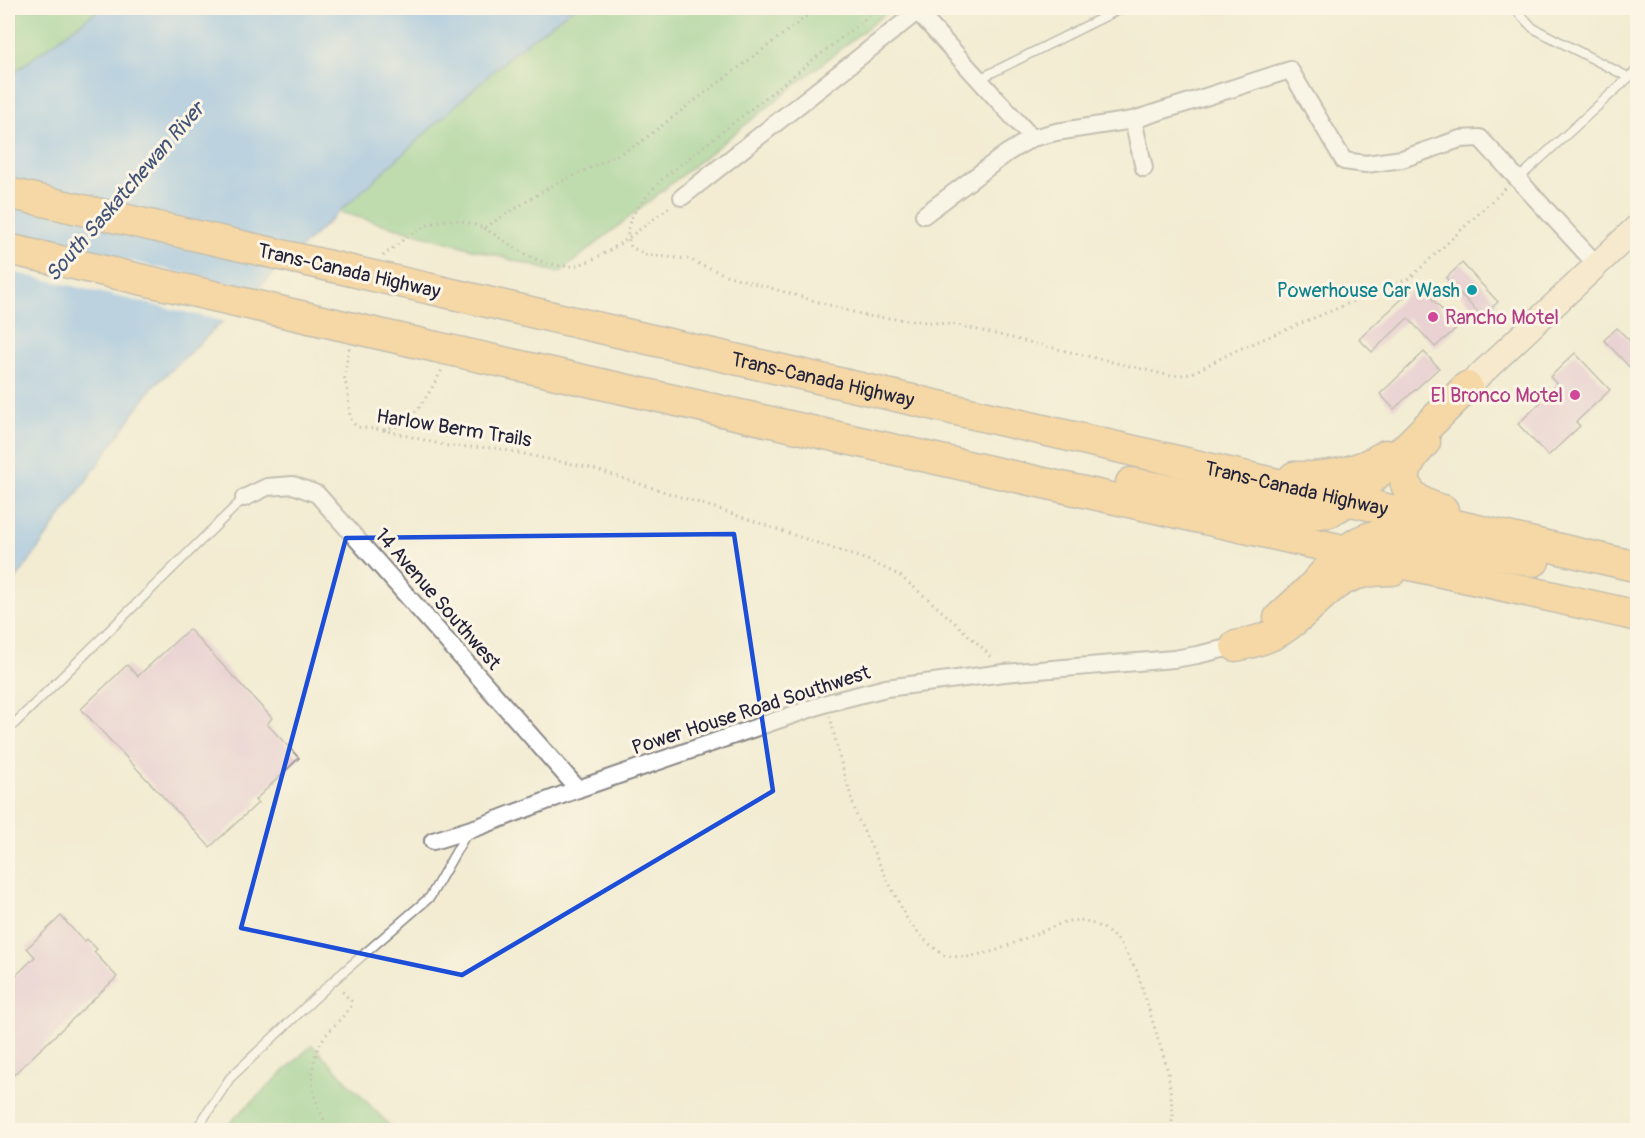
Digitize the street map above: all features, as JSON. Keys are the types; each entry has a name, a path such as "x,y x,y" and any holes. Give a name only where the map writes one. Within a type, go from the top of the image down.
{"highway":[{"name":"Trans-Canada Highway","path":"8,193 1349,500 1636,571"},
{"path":"8,249 435,357 941,459 1638,616"},
{"path":"941,459 1052,468 1245,504 1308,514 1329,512 1349,500 1467,387"},
{"path":"1231,473 1318,477 1354,471 1379,459 1403,443 1467,387"},
{"path":"1467,387 1411,459 1405,478 1406,486 1411,494 1419,501 1435,508 1540,534 1636,571"},
{"path":"1270,534 1291,550 1302,568 1303,579 1298,592 1279,618"},
{"path":"1236,646 1255,636 1279,618 1346,551 1367,538 1388,535 1636,571"},
{"path":"1236,646 1258,642 1286,627 1328,589 1353,574 1367,571 1435,571"}],"street":[{"path":"682,197 920,9 1032,138"},
{"path":"924,215 1007,153 1032,138 1133,120 1290,70 1344,161 1366,164 1402,159 1460,139 1480,138 1596,264"},
{"path":"1133,120 1144,168"},
{"path":"1467,387 1638,226"},
{"name":"14 Avenue Southwest","path":"244,498 267,487 284,486 293,486 318,494 579,789"},
{"name":"Power House Road Southwest","path":"433,841 827,703 886,688 1004,673 1174,659 1236,646"}],"lane":[{"path":"979,79 1122,8"},
{"path":"1514,8 1533,28 1628,77"},
{"path":"1518,179 1638,69"},
{"path":"8,730 244,498"},
{"path":"196,1131 230,1078 333,981 429,897 465,836 478,827"}],"path":[{"path":"484,228 548,188 641,142 817,8"},
{"path":"879,8 661,180 643,200 631,219 628,228 631,247 646,255 688,259 726,275 867,316 957,325 1172,376 1190,374 1237,350 1410,278 1518,179"},
{"path":"378,262 411,235 430,225 454,219 484,228 539,260 572,266 608,251 682,197"},
{"name":"Harlow Berm Trails","path":"349,348 344,376 350,417 357,427 383,430 448,446 495,448 591,468 867,560 898,575 928,599 984,649 1004,673"},
{"path":"383,430 396,428 406,422 417,410 443,368 435,357"},
{"path":"827,703 839,756 857,817 908,921 928,944 945,956 967,957 995,951 1067,921 1084,920 1103,928 1119,941 1137,970 1168,1071 1173,1115 1171,1131"},
{"path":"330,1131 319,1111 312,1080 319,1046 351,1006 351,1000 333,981"}],"highlighted area":[{"path":"734,534 773,791 462,975 241,928 346,538"}],"green space":[{"path":"8,8 101,8 8,77"},
{"path":"573,8 892,8 559,273 339,212 512,54"},
{"path":"312,1045 394,1130 222,1130"}],"water":[{"name":"South Saskatchewan River","path":"101,8 573,8 512,54 339,212 151,389 8,591 8,77"}],"pier":[{"path":"8,233 260,291 227,322 8,271"}],"building":[{"name":"Powerhouse Car Wash","path":"1462,263 1498,302 1482,317 1446,278"},
{"name":"Rancho Motel","path":"1418,284 1458,327 1435,347 1408,318 1372,352 1359,339"},
{"path":"1617,328 1638,349 1638,376 1604,340"},
{"name":"Rancho Motel","path":"1424,352 1439,368 1394,409 1380,394"},
{"name":"El Bronco Motel","path":"1575,353 1610,390 1576,422 1580,426 1548,456 1518,424 1557,384 1550,377"},
{"path":"189,629 272,718 267,724 299,758 255,800 258,803 210,847 81,709 127,665 138,676"},
{"path":"61,916 84,942 87,939 97,949 94,952 117,977 8,1080 8,983 35,957 27,948"}],"place":[{"name":"Powerhouse Car Wash","path":"1472,290"},
{"name":"Rancho Motel","path":"1433,317"},
{"name":"El Bronco Motel","path":"1575,395"}]}
